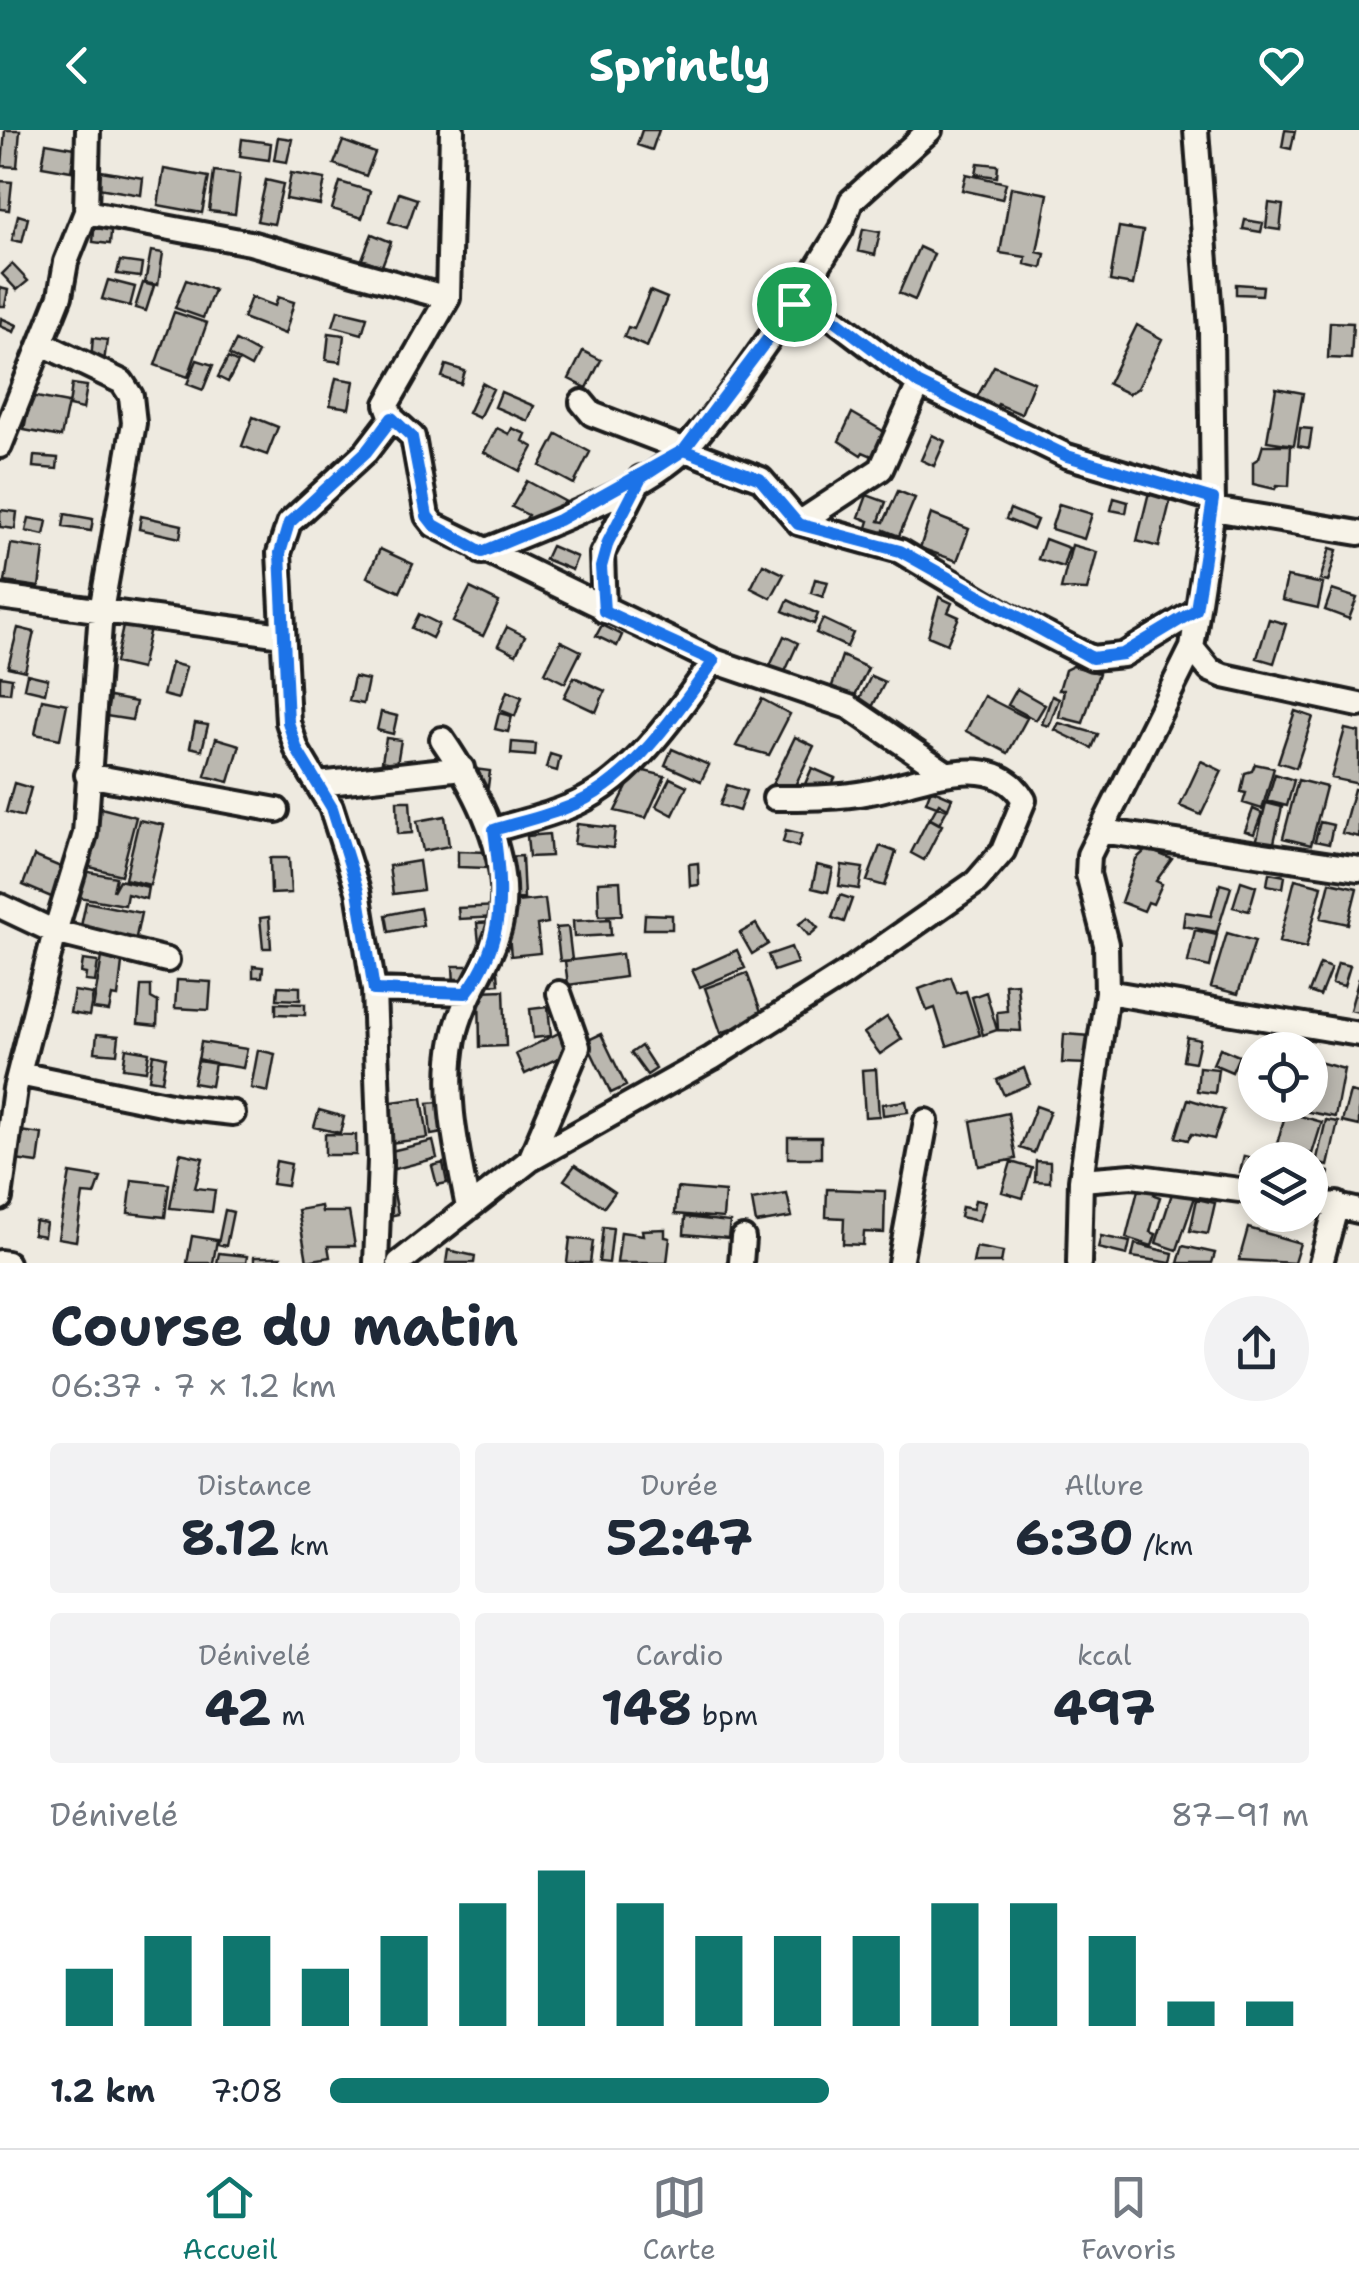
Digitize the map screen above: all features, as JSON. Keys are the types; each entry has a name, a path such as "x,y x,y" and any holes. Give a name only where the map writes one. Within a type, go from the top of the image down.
{"street":[{"path":"0,446 42,344 86,212 88,130"},
{"path":"438,130 452,131 448,298 386,404 392,418 412,437 427,516 434,525 482,552 714,661 849,708 946,773"},
{"path":"482,552 641,478 684,450 801,294 841,230 851,201 930,130"},
{"path":"1079,1263 1081,1180 1107,992 1106,944 1088,874 1089,854 1192,648 1213,504 1210,329 1196,130"},
{"path":"86,212 250,243 448,298"},
{"path":"801,294 919,384 1067,456 1213,504 1359,533"},
{"path":"0,1198 11,1083 85,834 100,611 134,423 131,396 122,382 42,344"},
{"path":"798,524 880,469 919,384"},
{"path":"582,402 592,414 760,479 798,524 900,551 1092,658 1123,654 1196,610"},
{"path":"376,1263 380,1160 374,990 358,891 319,784 297,750 288,722 280,553 289,523 366,452 392,418"},
{"path":"604,611 602,554 641,478"},
{"path":"0,597 282,635"},
{"path":"1192,648 1210,670 1224,676 1359,705"},
{"path":"494,830 570,807 614,780 672,718 714,661"},
{"path":"442,739 494,830 500,925 478,978 466,993 453,1042 451,1085 468,1208"},
{"path":"319,784 462,768"},
{"path":"399,1263 530,1160 712,1058 976,882 1003,851 1024,800 1006,781 984,773 946,773 873,792 776,798"},
{"path":"87,775 277,810"},
{"path":"1102,832 1359,868"},
{"path":"0,906 55,932 167,960"},
{"path":"374,990 466,993"},
{"path":"1107,992 1359,1034"},
{"path":"530,1160 578,1047 559,993"},
{"path":"11,1083 232,1113"},
{"path":"900,1263 926,1121"},
{"path":"1081,1180 1132,1176 1238,1190"},
{"path":"1321,1263 1348,1208"},
{"path":"742,1263 743,1238"}],"building":[{"path":"5,130 20,130 17,167 2,166"},
{"path":"642,130 659,130 652,150 637,145"},
{"path":"1285,130 1295,131 1291,149 1282,147"},
{"path":"278,137 292,139 287,162 274,160"},
{"path":"242,139 271,143 269,160 240,156"},
{"path":"343,141 375,153 366,176 334,164"},
{"path":"46,143 75,148 71,171 42,166"},
{"path":"978,163 998,165 997,177 976,174"},
{"path":"164,169 209,177 202,213 158,205"},
{"path":"101,171 143,178 141,195 98,188"},
{"path":"214,171 240,174 235,214 209,211"},
{"path":"291,173 325,179 320,205 286,199"},
{"path":"966,174 1006,183 1002,199 962,190"},
{"path":"266,180 283,184 274,224 257,221"},
{"path":"0,181 12,182 9,210 0,209"},
{"path":"340,182 370,191 362,218 332,209"},
{"path":"1011,187 1048,194 1037,252 1045,254 1042,268 1025,264 1026,257 1000,253"},
{"path":"399,193 417,199 407,228 389,222"},
{"path":"1269,203 1283,205 1280,230 1266,228"},
{"path":"18,215 28,218 22,242 12,240"},
{"path":"95,220 112,221 110,244 93,242"},
{"path":"1245,220 1263,223 1261,232 1243,229"},
{"path":"1119,227 1143,231 1133,285 1110,281"},
{"path":"863,229 880,232 875,255 858,251"},
{"path":"372,234 391,242 382,266 362,259"},
{"path":"919,247 934,254 915,300 899,293"},
{"path":"151,251 163,253 158,285 145,283"},
{"path":"120,261 142,264 140,277 117,274"},
{"path":"12,264 28,281 17,290 2,274"},
{"path":"108,280 135,287 130,306 102,299"},
{"path":"186,280 214,290 203,318 175,308"},
{"path":"143,283 154,286 146,311 135,308"},
{"path":"1236,284 1263,286 1262,295 1236,294"},
{"path":"0,288 8,290 5,306 0,306"},
{"path":"650,291 667,298 647,347 624,337 628,327 634,329"},
{"path":"251,297 275,306 278,297 294,302 285,334 243,318"},
{"path":"338,310 367,317 362,334 333,326"},
{"path":"174,312 207,323 188,377 155,365"},
{"path":"1,318 17,325 14,332 0,326"},
{"path":"1330,322 1353,323 1351,359 1328,358"},
{"path":"1137,325 1162,339 1138,388 1129,394 1108,384"},
{"path":"329,333 344,335 341,362 326,360"},
{"path":"93,338 107,340 104,362 91,360"},
{"path":"236,341 258,353 251,367 229,355"},
{"path":"583,351 601,360 587,388 569,379"},
{"path":"228,358 238,363 228,382 218,377"},
{"path":"197,360 213,365 203,390 187,384"},
{"path":"446,365 465,371 461,384 442,377"},
{"path":"994,366 1034,382 1021,414 998,404 995,409 976,399"},
{"path":"336,378 354,381 349,408 330,405"},
{"path":"482,383 493,389 479,418 468,413"},
{"path":"72,384 87,386 83,409 69,406"},
{"path":"1276,388 1303,393 1294,445 1267,441"},
{"path":"501,392 534,406 528,421 495,407"},
{"path":"31,396 68,403 61,437 24,430"},
{"path":"852,413 890,435 879,459 863,452 861,455 839,441"},
{"path":"253,417 278,427 267,455 242,446"},
{"path":"497,428 509,434 512,428 526,434 523,441 533,447 520,471 484,452"},
{"path":"1300,428 1312,429 1309,448 1298,446"},
{"path":"557,434 590,452 574,484 540,466"},
{"path":"932,435 945,441 934,466 921,460"},
{"path":"1263,445 1291,445 1289,486 1277,485 1275,489 1253,484 1253,462 1259,458"},
{"path":"34,456 58,458 57,469 33,467"},
{"path":"527,481 566,502 550,533 525,521 528,515 512,507"},
{"path":"898,491 915,498 899,536 884,530 881,542 864,537 869,521 859,517 867,495 886,502 879,521 884,522"},
{"path":"1149,492 1171,498 1159,547 1137,541"},
{"path":"1114,498 1128,502 1126,513 1111,510"},
{"path":"1059,504 1092,514 1084,539 1051,529"},
{"path":"1010,509 1037,520 1033,530 1006,519"},
{"path":"0,510 17,512 15,529 0,527"},
{"path":"65,514 93,519 91,531 63,527"},
{"path":"931,514 969,529 957,561 920,548"},
{"path":"141,516 182,525 180,538 139,529"},
{"path":"29,518 47,521 44,535 26,531"},
{"path":"1045,539 1069,548 1063,567 1038,559"},
{"path":"11,544 44,549 39,587 5,582"},
{"path":"1072,545 1097,552 1087,590 1061,589"},
{"path":"551,546 577,557 572,570 545,559"},
{"path":"1330,548 1337,550 1328,582 1320,580"},
{"path":"380,549 413,564 400,592 367,577"},
{"path":"763,564 784,574 771,598 751,588"},
{"path":"1287,577 1323,584 1318,608 1282,600"},
{"path":"815,579 828,582 823,597 811,593"},
{"path":"470,588 499,602 483,636 453,622"},
{"path":"1332,590 1357,598 1349,619 1325,610"},
{"path":"939,597 952,603 948,612 959,617 947,644 928,636"},
{"path":"788,600 818,614 814,624 783,611"},
{"path":"419,614 439,624 432,638 412,628"},
{"path":"823,619 853,633 847,647 816,633"},
{"path":"1269,619 1286,624 1274,663 1257,658"},
{"path":"124,622 150,628 141,669 115,663"},
{"path":"602,625 622,635 617,646 596,636"},
{"path":"507,627 525,636 516,654 498,645"},
{"path":"18,628 34,632 25,671 8,667"},
{"path":"784,636 798,643 784,674 769,668"},
{"path":"561,641 581,651 565,683 545,673"},
{"path":"842,656 868,668 850,706 829,695"},
{"path":"171,663 186,667 178,699 163,695"},
{"path":"1073,666 1099,673 1083,723 1059,717 1064,690 1059,690 1065,670"},
{"path":"27,674 48,679 45,693 24,688"},
{"path":"0,676 12,678 10,693 0,692"},
{"path":"871,676 885,682 870,711 857,704"},
{"path":"354,677 368,680 363,704 349,701"},
{"path":"574,677 605,691 596,712 564,697"},
{"path":"1017,689 1045,705 1036,720 1008,705"},
{"path":"507,691 522,697 515,716 500,710"},
{"path":"984,696 1027,718 1008,753 966,731"},
{"path":"1052,696 1059,699 1049,726 1042,724"},
{"path":"110,697 136,702 132,720 106,716"},
{"path":"42,699 67,704 60,739 35,734"},
{"path":"762,699 790,714 769,755 736,746"},
{"path":"1295,711 1313,717 1296,768 1278,762"},
{"path":"381,712 397,716 393,734 377,730"},
{"path":"499,713 512,716 508,732 495,729"},
{"path":"195,723 208,725 202,750 190,747"},
{"path":"1059,723 1098,734 1092,748 1055,730"},
{"path":"1345,729 1359,732 1359,784 1331,778"},
{"path":"795,737 814,746 790,796 771,787"},
{"path":"216,738 240,745 229,782 205,776"},
{"path":"386,738 401,740 397,764 382,761"},
{"path":"512,742 536,744 535,756 511,754"},
{"path":"672,749 709,765 701,781 665,765"},
{"path":"550,754 560,757 557,771 546,768"},
{"path":"1201,761 1222,771 1201,815 1180,806"},
{"path":"1255,764 1274,768 1262,809 1243,803 1246,793 1241,792 1245,773 1252,771"},
{"path":"812,768 835,778 820,810 798,800"},
{"path":"474,769 490,771 488,787 472,786"},
{"path":"636,769 665,776 646,818 615,811"},
{"path":"1275,774 1294,780 1287,806 1267,801"},
{"path":"670,778 687,786 673,815 656,806"},
{"path":"1298,780 1326,787 1311,845 1283,838"},
{"path":"14,783 31,788 23,817 6,812"},
{"path":"727,785 746,791 739,811 720,805"},
{"path":"931,789 952,798 947,810 926,802"},
{"path":"1354,789 1359,790 1359,837 1342,833"},
{"path":"397,801 410,801 412,833 398,834"},
{"path":"939,803 948,808 939,824 930,819"},
{"path":"1266,803 1282,807 1273,847 1256,843"},
{"path":"93,806 136,817 121,875 78,864"},
{"path":"1253,809 1262,813 1254,834 1245,831"},
{"path":"445,816 449,846 423,851 417,821"},
{"path":"929,818 942,825 924,860 911,853"},
{"path":"139,820 164,825 150,885 125,879"},
{"path":"1320,822 1333,825 1329,844 1315,841"},
{"path":"577,824 615,828 613,848 574,844"},
{"path":"786,830 802,834 798,847 783,842"},
{"path":"549,834 551,856 529,857 527,836"},
{"path":"880,846 896,852 885,886 867,881"},
{"path":"1147,849 1172,859 1156,881 1162,884 1153,904 1148,902 1144,911 1121,902 1136,859"},
{"path":"458,851 487,852 487,868 458,867"},
{"path":"34,856 68,870 56,899 23,885"},
{"path":"522,856 524,899 505,900 504,857"},
{"path":"270,858 289,858 291,893 271,894"},
{"path":"419,861 423,890 393,894 389,866"},
{"path":"698,863 699,885 690,886 689,864"},
{"path":"817,865 833,869 828,892 812,888"},
{"path":"842,865 863,868 859,889 839,886"},
{"path":"78,870 116,877 113,891 119,880 148,887 146,899 127,894 125,905 73,896"},
{"path":"1269,873 1285,876 1283,888 1267,885"},
{"path":"1295,879 1322,886 1306,948 1279,942"},
{"path":"620,881 622,915 599,916 598,882"},
{"path":"1241,881 1256,886 1249,911 1233,907"},
{"path":"1330,882 1357,888 1348,924 1321,918"},
{"path":"1220,884 1231,887 1217,932 1183,926 1185,912 1211,916"},
{"path":"840,895 852,899 844,922 832,918"},
{"path":"545,899 548,923 537,925 540,953 511,956 506,903"},
{"path":"86,902 141,913 135,942 80,931"},
{"path":"498,906 498,917 459,919 458,908"},
{"path":"420,908 423,925 389,932 386,915"},
{"path":"645,914 672,915 672,929 644,929"},
{"path":"269,917 271,948 263,948 260,918"},
{"path":"808,917 818,928 809,936 799,924"},
{"path":"610,919 611,935 574,937 573,921"},
{"path":"494,922 499,984 483,985 477,923"},
{"path":"756,924 768,944 752,954 740,933"},
{"path":"568,927 572,960 560,961 556,928"},
{"path":"1195,930 1217,935 1210,967 1188,962"},
{"path":"1227,933 1255,941 1238,994 1211,987"},
{"path":"791,947 797,963 774,971 768,955"},
{"path":"737,950 745,968 700,987 692,970"},
{"path":"622,954 625,977 568,985 565,961"},
{"path":"102,957 122,963 118,997 112,996 109,1011 93,1009"},
{"path":"83,960 98,962 95,982 85,981 86,974 81,973"},
{"path":"1338,963 1350,966 1344,986 1332,983"},
{"path":"1320,964 1331,968 1320,996 1309,992"},
{"path":"253,966 263,967 262,977 253,977"},
{"path":"453,966 473,966 474,984 454,984"},
{"path":"747,973 763,1017 721,1033 705,988"},
{"path":"951,977 957,993 966,991 980,1035 947,1046 935,1008 927,1011 919,989"},
{"path":"1359,978 1359,1012 1350,1010"},
{"path":"177,980 211,982 209,1010 175,1008"},
{"path":"1017,983 1021,1031 998,1030 997,1012 1007,1011 1005,984"},
{"path":"141,986 151,986 151,998 158,1002 157,1026 138,1024"},
{"path":"278,986 300,987 300,1000 277,999"},
{"path":"504,990 506,1046 480,1047 479,991"},
{"path":"74,991 93,994 89,1016 70,1013"},
{"path":"986,992 997,1030 983,1035 972,997"},
{"path":"276,1003 305,1004 305,1015 276,1014"},
{"path":"548,1007 551,1036 533,1038 530,1009"},
{"path":"887,1017 902,1039 880,1054 864,1033"},
{"path":"563,1031 573,1051 525,1074 516,1054"},
{"path":"97,1034 119,1036 117,1054 95,1052"},
{"path":"601,1034 626,1086 611,1093 586,1041"},
{"path":"1064,1034 1091,1036 1089,1064 1062,1063"},
{"path":"1187,1037 1200,1040 1195,1062 1183,1060"},
{"path":"201,1042 247,1049 243,1068 198,1061"},
{"path":"641,1046 656,1069 647,1075 631,1053"},
{"path":"126,1048 149,1052 146,1071 123,1068"},
{"path":"1220,1048 1238,1056 1232,1072 1213,1064"},
{"path":"258,1050 275,1054 268,1092 251,1088"},
{"path":"153,1054 166,1057 162,1081 149,1079"},
{"path":"198,1059 215,1063 211,1086 193,1083"},
{"path":"1328,1065 1344,1069 1335,1117 1328,1116"},
{"path":"1199,1067 1218,1069 1215,1093 1197,1091"},
{"path":"1024,1068 1030,1084 1004,1095 997,1080"},
{"path":"876,1069 879,1116 865,1117 862,1070"},
{"path":"1350,1092 1359,1094 1359,1126 1342,1122"},
{"path":"422,1098 428,1138 382,1144 377,1104"},
{"path":"1188,1099 1224,1110 1214,1139 1192,1134 1188,1140 1176,1137"},
{"path":"906,1101 908,1112 883,1115 882,1104"},
{"path":"439,1102 443,1133 431,1135 428,1103"},
{"path":"1036,1106 1050,1111 1034,1153 1020,1148"},
{"path":"319,1110 344,1117 340,1133 314,1127"},
{"path":"1008,1113 1016,1159 979,1166 971,1121"},
{"path":"1283,1122 1322,1122 1316,1142 1278,1142"},
{"path":"1326,1122 1338,1122 1328,1166 1328,1142 1321,1142"},
{"path":"20,1131 42,1134 38,1163 15,1160"},
{"path":"325,1134 356,1135 356,1155 325,1155"},
{"path":"788,1137 821,1137 821,1158 788,1158"},
{"path":"433,1141 437,1158 395,1169 391,1151"},
{"path":"385,1145 398,1214 380,1218 367,1149"},
{"path":"180,1153 203,1158 195,1188 215,1190 212,1212 170,1208"},
{"path":"276,1161 291,1164 287,1186 272,1184"},
{"path":"1036,1161 1050,1162 1050,1182 1035,1181"},
{"path":"1011,1162 1032,1168 1023,1198 1002,1192"},
{"path":"443,1163 447,1183 437,1185 432,1166"},
{"path":"575,1165 615,1192 604,1207 564,1180"},
{"path":"70,1173 101,1178 95,1195 83,1194 76,1241 58,1238"},
{"path":"132,1180 169,1184 165,1217 128,1213"},
{"path":"1140,1182 1156,1186 1154,1195 1160,1197 1150,1232 1156,1234 1152,1246 1126,1238"},
{"path":"1175,1184 1197,1191 1177,1250 1156,1243"},
{"path":"677,1188 725,1192 723,1218 675,1214"},
{"path":"827,1189 885,1191 884,1233 864,1232 863,1245 843,1244 844,1218 826,1217"},
{"path":"787,1194 792,1217 756,1223 752,1200"},
{"path":"1197,1199 1215,1203 1208,1234 1190,1231"},
{"path":"975,1200 985,1202 979,1221 960,1217 962,1207 973,1209"},
{"path":"321,1206 322,1212 349,1212 355,1246 328,1246 330,1257 307,1261 298,1210"},
{"path":"225,1210 233,1212 226,1246 218,1244"},
{"path":"685,1217 730,1222 728,1238 684,1234"},
{"path":"35,1221 46,1223 44,1236 33,1234"},
{"path":"603,1227 613,1228 609,1263 599,1262"},
{"path":"665,1229 665,1237 670,1238 667,1263 617,1263 621,1232 643,1235 642,1230"},
{"path":"1247,1232 1262,1232 1300,1243 1294,1263 1239,1260"},
{"path":"192,1236 217,1240 213,1263 187,1263"},
{"path":"1101,1236 1130,1242 1127,1255 1098,1248"},
{"path":"570,1238 593,1241 590,1263 567,1263"},
{"path":"1135,1244 1173,1253 1171,1263 1132,1257"},
{"path":"1183,1246 1215,1253 1212,1263 1178,1263"},
{"path":"976,1247 1003,1252 1001,1263 973,1263"},
{"path":"448,1250 475,1256 474,1263 446,1263"},
{"path":"219,1253 247,1256 246,1263 217,1263"},
{"path":"254,1257 281,1257 281,1263 254,1263"}],"route":[{"path":"794,304 684,450 641,478 559,520 482,552 434,525 427,516 410,431 392,418 366,452 289,523 280,553 288,722 297,750 332,808 358,891 374,990 466,993 478,978 500,925 494,830 570,807 614,780 672,718 714,661 604,611 602,554 641,478 684,450 760,479 798,524 900,551 1004,613 1092,658 1123,654 1196,610 1213,499 1067,456 919,384 801,294 794,304"}]}
